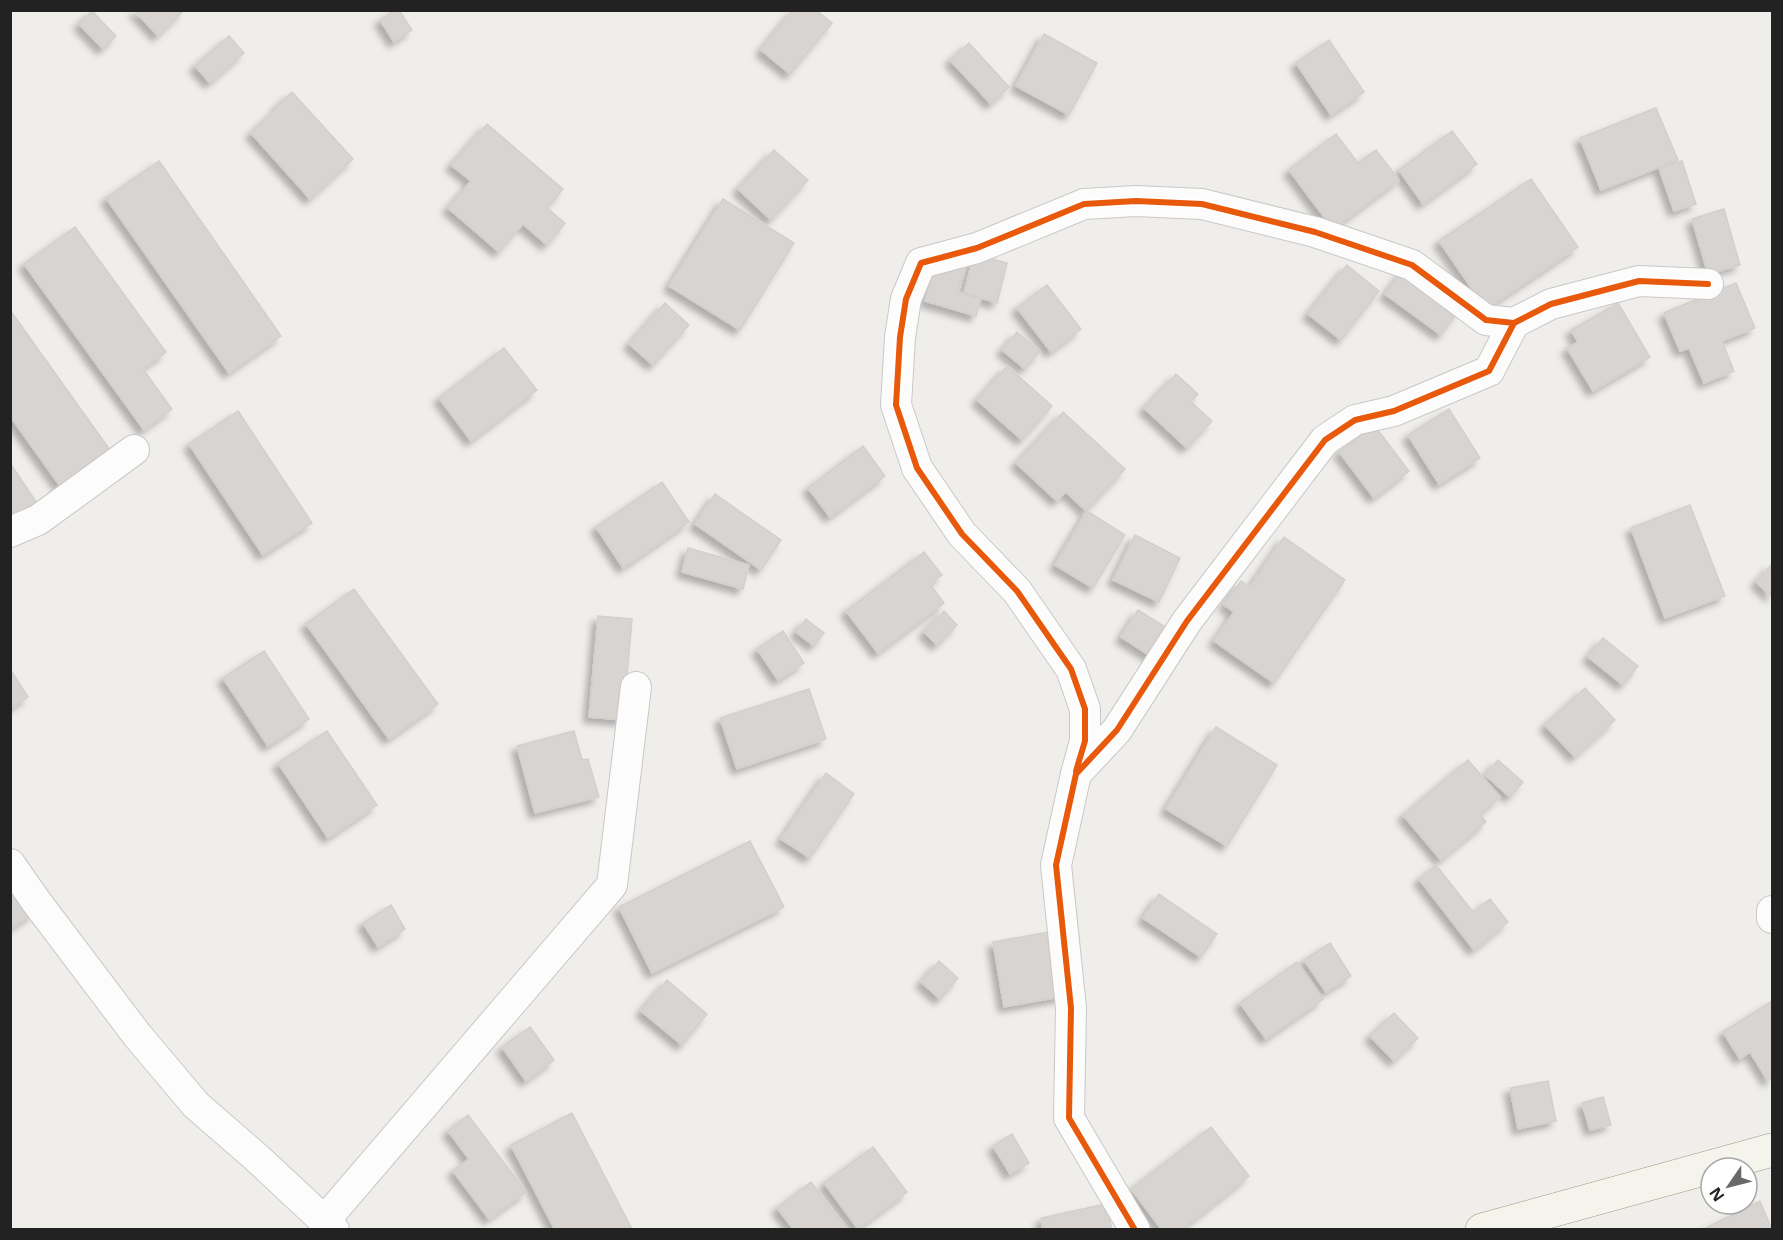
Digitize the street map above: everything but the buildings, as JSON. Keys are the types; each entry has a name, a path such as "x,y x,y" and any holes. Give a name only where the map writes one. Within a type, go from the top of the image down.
{"main road":[{"path":"1504,1227 1773,1150"}],"street":[{"path":"1135,1230 1068,1118 1071,1008 1056,865 1085,741 1085,710 1071,669 1017,591 962,534 918,468 896,405 900,337 906,299 921,263 977,248 1084,204 1136,201 1202,204 1315,232 1412,265 1486,320 1515,323 1551,304 1640,281 1708,284"},
{"path":"1076,774 1117,730 1187,621 1325,440 1355,420 1394,411 1489,371 1515,323"},
{"path":"10,532 38,520 134,450"},
{"path":"10,864 130,1025 196,1105 329,1225 612,885 636,687"},
{"path":"1773,911 1773,918"}],"cycle path":[{"path":"1076,771 1085,741 1085,709 1071,669 1017,591 962,534 917,468 896,405 900,337 906,299 921,263 977,248 1084,204 1136,201 1202,204 1315,232 1412,265 1486,320 1514,323"},
{"path":"1135,1230 1069,1118 1071,1008 1056,865 1076,774 1117,730 1187,621 1325,440 1355,420 1394,411 1489,371 1514,323 1551,304 1639,281 1708,284"}]}
